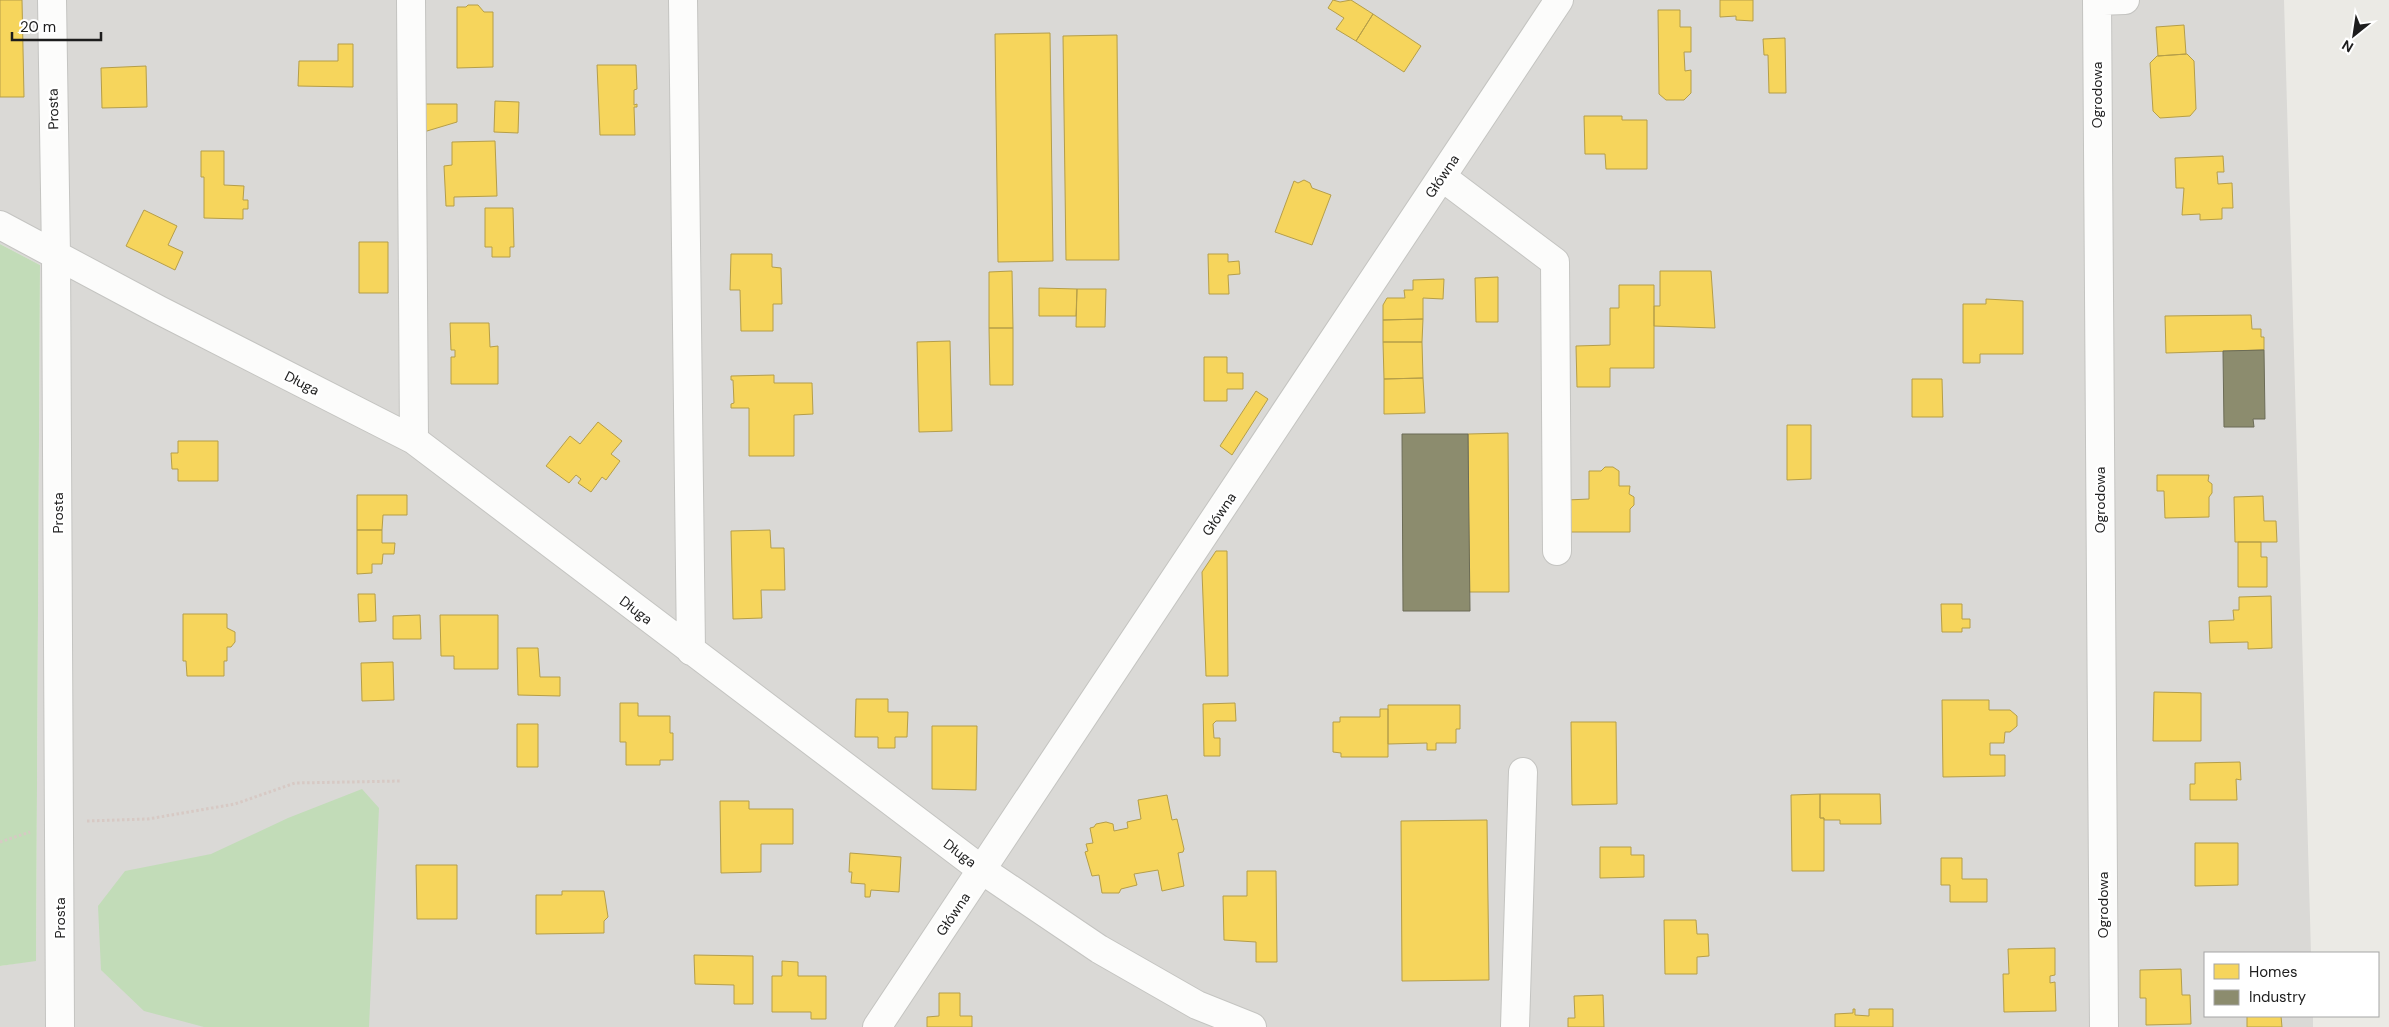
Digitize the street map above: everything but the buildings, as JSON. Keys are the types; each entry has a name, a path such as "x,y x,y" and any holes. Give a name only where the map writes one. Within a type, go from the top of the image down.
{"street":[{"name":"Prosta","path":"52,0 56,255 60,1027"},
{"path":"411,0 414,440"},
{"path":"683,0 691,652"},
{"name":"Główna","path":"877,1027 1559,0"},
{"name":"Ogrodowa","path":"2104,1027 2097,1 2124,0"},
{"path":"1442,177 1555,262 1557,551"},
{"name":"Długa","path":"0,225 414,440 691,652 982,870 1197,1016 1252,1027"},
{"path":"1515,1027 1522,772"}],"path":[{"path":"60,822 148,819 235,804 295,783 401,781"}],"shaded area":[{"path":"0,0 2284,0 2311,952 2204,952 2204,1017 2313,1017 2313,1027 0,1027 0,966 36,960 40,265 0,244"}],"green space":[{"path":"0,244 40,265 36,961 0,966"},
{"path":"362,789 379,808 369,1027 204,1027 144,1011 101,970 98,906 125,871 211,854 288,818"}]}
